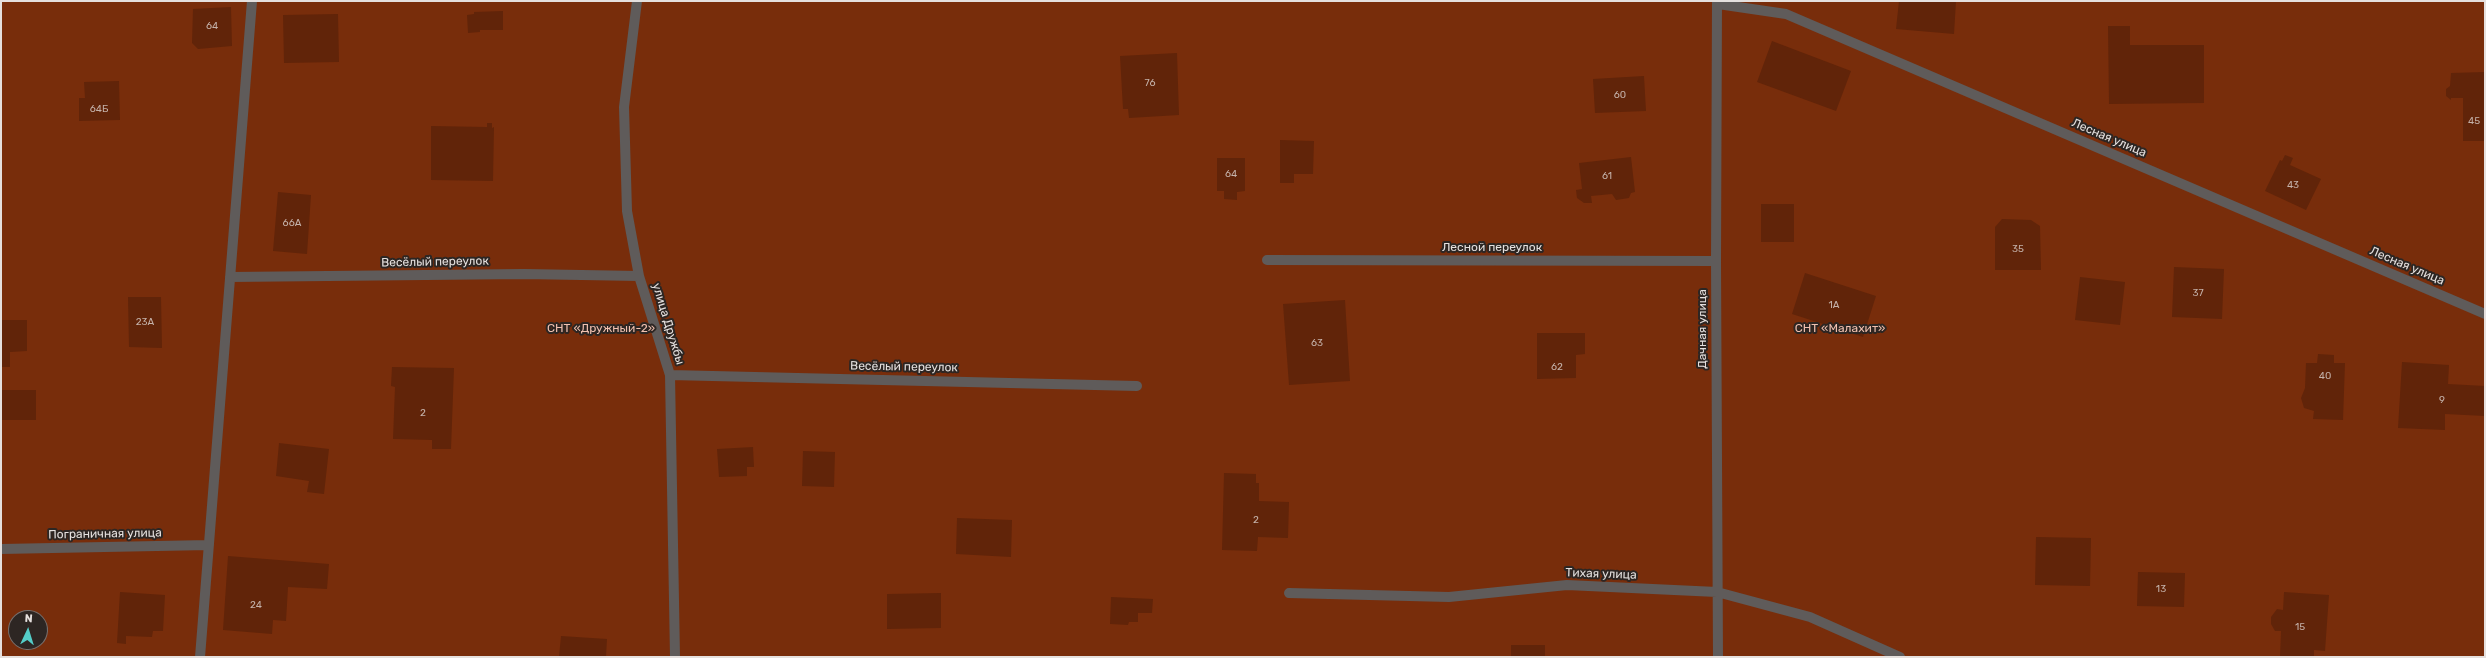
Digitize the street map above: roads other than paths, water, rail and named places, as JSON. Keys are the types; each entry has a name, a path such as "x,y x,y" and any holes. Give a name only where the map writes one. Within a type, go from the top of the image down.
{"street":[{"path":"200,657 252,1"},
{"name":"улица Дружбы","path":"636,1 624,107 627,211 639,276 670,374 675,657"},
{"name":"Дачная улица","path":"1718,3 1716,261 1718,657"},
{"name":"Лесная улица","path":"1718,3 1786,14 2485,314"},
{"name":"Лесной переулок","path":"1267,260 1716,261"},
{"name":"Весёлый переулок","path":"230,277 524,274 639,276"},
{"name":"Весёлый переулок","path":"670,374 1137,386"},
{"name":"Пограничная улица","path":"1,549 209,545"},
{"name":"Тихая улица","path":"1290,593 1449,597 1567,586 1717,592 1810,618 1900,657"}],"park label":[{"name":"СНТ «Дружный-2»","path":"601,329"},
{"name":"СНТ «Малахит»","path":"1840,329"}]}
